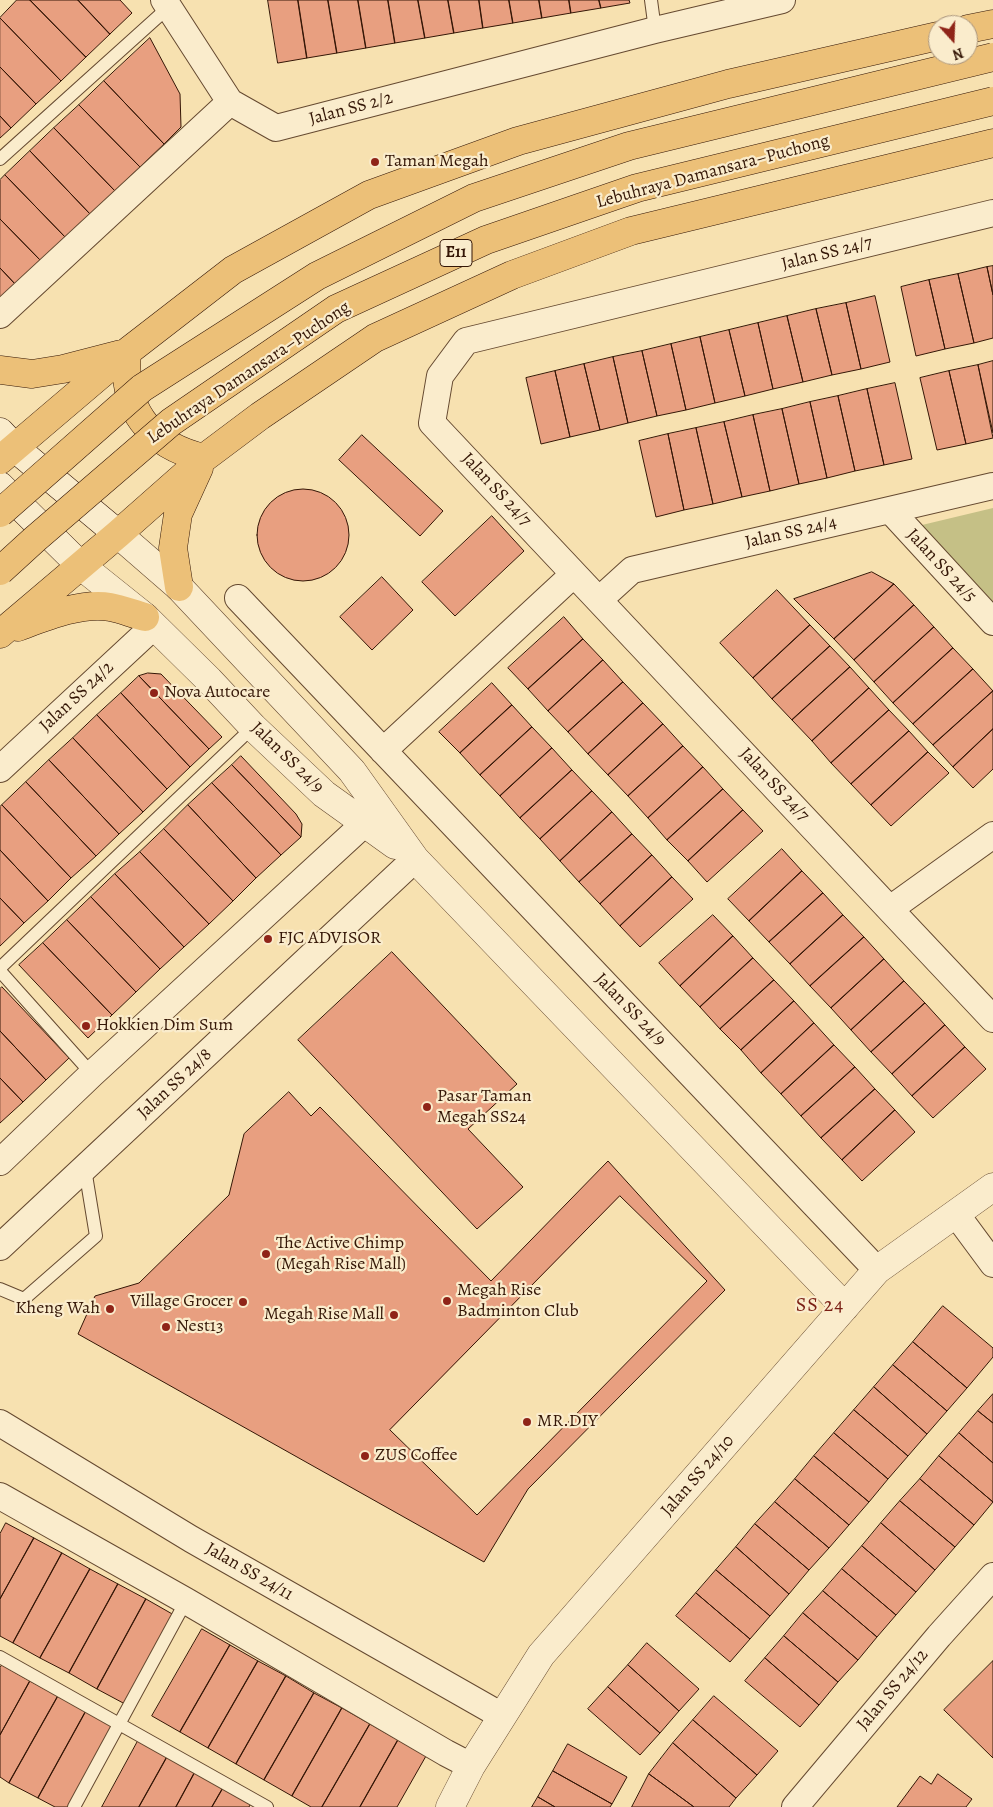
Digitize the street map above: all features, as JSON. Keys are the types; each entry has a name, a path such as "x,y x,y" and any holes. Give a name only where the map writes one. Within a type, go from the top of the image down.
{"highway":[{"path":"978,27 993,24"},
{"path":"5,447 234,270 369,195 518,141 728,84 928,38"},
{"name":"E11","path":"0,513 142,388 317,276 474,198 629,146 993,57"},
{"name":"Lebuhraya Damansara–Puchong","path":"0,571 171,422 336,309 486,240 637,188 993,101"},
{"path":"0,634 204,458 260,416 375,338 512,275 631,231 993,143"},
{"path":"0,370 32,374 63,369 127,352"},
{"path":"127,352 127,384 131,400 148,427 173,448 204,458"},
{"path":"179,587 173,548 178,514 204,458"},
{"path":"0,634 53,614 84,607 109,607 149,621"},
{"path":"0,618 0,634"}],"street":[{"name":"Jalan SS 2/2","path":"230,102 276,128 655,30 782,0"},
{"path":"0,315 230,102 171,2"},
{"name":"Jalan SS 24/7","path":"993,213 466,341 440,376 432,423 993,1019"},
{"name":"Jalan SS 24/9","path":"5,447 118,534 179,587 352,771 415,859 845,1307"},
{"name":"Jalan SS 24/9","path":"0,486 80,565 149,621 209,680 253,727 324,794 415,859"},
{"name":"Jalan SS 24/4","path":"599,600 632,570 993,486"},
{"name":"Jalan SS 24/5","path":"890,510 993,622"},
{"path":"383,751 574,574"},
{"name":"Jalan SS 24/9","path":"238,598 877,1270"},
{"name":"Jalan SS 24/2","path":"0,769 149,621"},
{"path":"0,1162 92,1074 365,823"},
{"path":"890,909 993,835"},
{"name":"Jalan SS 24/8","path":"0,1247 415,859"},
{"name":"Jalan SS 24/10","path":"449,1806 471,1766 541,1655 877,1270 993,1187"},
{"path":"956,1214 993,1264"},
{"name":"Jalan SS 24/11","path":"0,1423 191,1539 502,1716"},
{"path":"0,1496 471,1766"},
{"name":"Jalan SS 24/12","path":"795,1807 926,1651 993,1576"}],"lane":[{"path":"651,0 655,30"},
{"path":"0,159 171,2"},
{"path":"92,1074 0,970 253,727"},
{"path":"0,1289 24,1299 96,1236 85,1169"},
{"path":"74,1807 186,1601"},
{"path":"0,1657 267,1807"}],"shaded area":[{"path":"993,508 993,602 922,525"}],"building":[{"path":"17,0 30,0 86,57 61,81 0,18"},
{"path":"30,0 78,0 110,34 86,57"},
{"path":"78,0 120,0 132,13 110,34"},
{"path":"268,0 298,0 307,58 278,63"},
{"path":"298,0 328,0 337,53 307,58"},
{"path":"328,0 358,0 366,48 337,53"},
{"path":"358,0 388,0 395,43 366,48"},
{"path":"388,0 418,0 425,38 395,43"},
{"path":"418,0 448,0 454,33 425,38"},
{"path":"448,0 479,0 483,28 454,33"},
{"path":"479,0 509,0 513,23 483,28"},
{"path":"509,0 539,0 542,18 513,23"},
{"path":"539,0 569,0 571,13 542,18"},
{"path":"569,0 599,0 601,8 571,13"},
{"path":"599,0 629,0 630,3 601,8"},
{"path":"0,18 61,81 36,104 0,67"},
{"path":"150,38 180,94 181,127 164,144 104,81"},
{"path":"0,67 36,104 11,128 0,116"},
{"path":"104,81 164,144 140,167 79,105"},
{"path":"79,105 140,167 115,191 54,128"},
{"path":"0,116 11,128 0,138"},
{"path":"54,128 115,191 90,214 30,151"},
{"path":"30,151 90,214 66,238 5,175"},
{"path":"5,175 66,238 41,261 0,219 0,180"},
{"path":"0,219 41,261 16,285 0,268"},
{"path":"993,266 993,295 987,267"},
{"path":"987,267 993,295 993,338 974,343 958,274"},
{"path":"0,268 16,285 0,300"},
{"path":"958,274 974,343 945,349 929,280"},
{"path":"929,280 945,349 916,356 901,287"},
{"path":"875,296 890,362 861,369 846,303"},
{"path":"846,303 861,369 832,375 816,309"},
{"path":"816,309 832,375 803,382 787,316"},
{"path":"787,316 803,382 773,389 758,323"},
{"path":"758,323 773,389 745,396 729,330"},
{"path":"729,330 745,396 715,403 700,337"},
{"path":"700,337 715,403 686,410 671,344"},
{"path":"671,344 686,410 657,416 642,351"},
{"path":"642,351 657,416 628,423 613,357"},
{"path":"613,357 628,423 600,430 584,364"},
{"path":"993,361 993,433 978,365"},
{"path":"584,364 600,430 570,437 555,371"},
{"path":"978,365 993,438 966,444 949,371"},
{"path":"555,371 570,437 541,444 526,378"},
{"path":"949,371 966,444 937,450 920,378"},
{"path":"895,383 912,459 884,465 867,389"},
{"path":"867,389 884,465 855,471 838,396"},
{"path":"838,396 855,471 827,478 810,402"},
{"path":"810,402 827,478 799,484 782,409"},
{"path":"782,409 799,484 770,491 753,415"},
{"path":"753,415 770,491 742,497 724,422"},
{"path":"724,422 742,497 713,504 696,428"},
{"path":"696,428 713,504 684,510 668,434"},
{"path":"668,434 684,510 656,517 639,441"},
{"path":"362,435 443,511 420,536 339,460"},
{"path":"303,489 321,492 336,502 346,517 349,535 346,553 336,568 321,578 303,581 285,578 270,568 260,553 257,535 260,517 270,502 285,492"},
{"path":"492,516 524,551 455,616 422,582"},
{"path":"872,572 894,584 834,639 794,599"},
{"path":"382,577 413,610 372,650 340,617"},
{"path":"894,584 914,605 854,660 834,639"},
{"path":"777,590 810,625 753,678 720,643"},
{"path":"914,605 934,627 874,682 854,660"},
{"path":"564,617 583,639 528,689 508,668"},
{"path":"810,625 830,646 772,699 753,678"},
{"path":"934,627 953,648 893,703 874,682"},
{"path":"583,639 603,660 548,711 528,689"},
{"path":"830,646 850,667 792,720 772,699"},
{"path":"953,648 973,669 913,724 893,703"},
{"path":"603,660 623,682 568,732 548,711"},
{"path":"850,667 869,688 812,741 792,720"},
{"path":"973,669 993,691 933,745 913,724"},
{"path":"148,673 161,674 222,737 209,749 139,676"},
{"path":"139,676 209,749 190,767 121,693"},
{"path":"623,682 643,703 588,754 568,732"},
{"path":"492,683 512,705 460,753 439,732"},
{"path":"869,688 889,710 831,763 812,741"},
{"path":"993,691 993,729 953,767 933,745"},
{"path":"121,693 190,767 167,789 97,715"},
{"path":"643,703 663,724 608,775 588,754"},
{"path":"512,705 532,727 480,775 460,753"},
{"path":"889,710 909,731 851,784 831,763"},
{"path":"97,715 167,789 143,812 73,738"},
{"path":"663,724 683,746 628,796 608,775"},
{"path":"532,727 552,748 500,796 480,775"},
{"path":"993,729 993,769 973,788 953,767"},
{"path":"909,731 928,752 871,805 851,784"},
{"path":"73,738 143,812 119,834 49,760"},
{"path":"683,746 703,767 648,818 628,796"},
{"path":"552,748 572,770 520,818 500,796"},
{"path":"928,752 949,773 891,826 871,805"},
{"path":"241,756 296,814 302,824 301,837 232,765"},
{"path":"49,760 119,834 96,856 26,782"},
{"path":"232,765 301,837 281,855 212,783"},
{"path":"703,767 723,789 667,840 648,818"},
{"path":"572,770 592,791 540,839 520,818"},
{"path":"26,782 96,856 71,878 2,805"},
{"path":"212,783 281,855 256,878 188,805"},
{"path":"723,789 743,810 688,861 667,840"},
{"path":"592,791 612,812 560,861 540,839"},
{"path":"2,805 71,878 48,901 0,850 0,807"},
{"path":"188,805 256,878 233,901 164,829"},
{"path":"743,810 763,831 707,882 688,861"},
{"path":"612,812 632,834 579,882 560,861"},
{"path":"164,829 233,901 209,924 140,852"},
{"path":"632,834 652,855 600,904 579,882"},
{"path":"782,849 802,871 749,921 728,899"},
{"path":"0,850 48,901 24,923 0,898"},
{"path":"140,852 209,924 184,947 115,874"},
{"path":"652,855 672,877 620,926 600,904"},
{"path":"802,871 823,893 769,942 749,921"},
{"path":"115,874 184,947 160,969 91,897"},
{"path":"672,877 693,899 640,947 620,926"},
{"path":"823,893 843,915 790,964 769,942"},
{"path":"91,897 160,969 136,992 67,920"},
{"path":"0,898 24,923 0,946"},
{"path":"713,915 733,936 680,986 659,963"},
{"path":"843,915 864,937 810,986 790,964"},
{"path":"67,920 136,992 112,1015 43,943"},
{"path":"733,936 753,958 700,1007 680,986"},
{"path":"864,937 884,959 831,1008 810,986"},
{"path":"43,943 112,1015 88,1038 19,965"},
{"name":"Pasar Taman Megah SS24","path":"392,952 517,1084 468,1129 523,1187 477,1229 298,1040"},
{"path":"753,958 774,980 720,1029 700,1007"},
{"path":"884,959 904,981 851,1030 831,1008"},
{"path":"774,980 794,1001 741,1050 720,1029"},
{"path":"904,981 925,1003 871,1052 851,1030"},
{"path":"2,987 69,1058 46,1080 0,1031 0,989"},
{"path":"794,1001 814,1023 761,1073 741,1050"},
{"path":"925,1003 945,1025 892,1074 871,1052"},
{"path":"814,1023 834,1045 781,1094 761,1073"},
{"path":"945,1025 965,1047 912,1096 892,1074"},
{"path":"0,1031 46,1080 23,1102 0,1078"},
{"path":"834,1045 855,1067 801,1116 781,1094"},
{"path":"965,1047 986,1069 933,1118 912,1096"},
{"path":"855,1067 875,1089 821,1138 801,1116"},
{"path":"0,1078 23,1102 0,1123"},
{"path":"875,1089 895,1110 842,1160 821,1138"},
{"name":"Megah Rise Mall","path":"289,1092 311,1116 320,1107 491,1281 608,1161 725,1290 528,1489 484,1562 78,1334 95,1296 139,1283 229,1195 244,1134"},
{"path":"895,1110 915,1132 862,1181 842,1160"},
{"path":"620,1196 707,1281 477,1515 390,1430"},
{"path":"943,1306 993,1348 993,1357 967,1388 913,1342"},
{"path":"913,1342 967,1388 947,1411 893,1365"},
{"path":"893,1365 947,1411 927,1434 874,1387"},
{"path":"874,1387 927,1434 908,1456 854,1410"},
{"path":"993,1394 993,1423 978,1411"},
{"path":"854,1410 908,1456 888,1479 834,1433"},
{"path":"978,1411 993,1423 993,1463 959,1433"},
{"path":"834,1433 888,1479 869,1502 814,1456"},
{"path":"959,1433 993,1463 993,1502 939,1456"},
{"path":"814,1456 869,1502 849,1525 795,1479"},
{"path":"939,1456 993,1502 974,1525 920,1479"},
{"path":"795,1479 849,1525 829,1548 775,1502"},
{"path":"920,1479 974,1525 955,1547 900,1501"},
{"path":"900,1501 955,1547 935,1570 881,1523"},
{"path":"775,1502 829,1548 809,1570 755,1524"},
{"path":"6,1523 34,1538 0,1599 0,1534"},
{"path":"881,1523 935,1570 916,1592 862,1546"},
{"path":"755,1524 809,1570 789,1594 736,1547"},
{"path":"34,1538 62,1553 13,1643 0,1636 0,1599"},
{"path":"862,1546 916,1592 896,1615 842,1569"},
{"path":"736,1547 789,1594 770,1616 716,1570"},
{"path":"62,1553 90,1569 40,1658 13,1643"},
{"path":"90,1569 118,1584 69,1673 40,1658"},
{"path":"842,1569 896,1615 877,1637 823,1591"},
{"path":"716,1570 770,1616 750,1639 696,1593"},
{"path":"118,1584 146,1599 97,1689 69,1673"},
{"path":"823,1591 877,1637 858,1660 803,1613"},
{"path":"696,1593 750,1639 730,1662 676,1616"},
{"path":"146,1599 174,1615 125,1704 97,1689"},
{"path":"803,1613 858,1660 838,1682 784,1636"},
{"path":"202,1629 230,1645 180,1732 152,1716"},
{"path":"784,1636 838,1682 819,1705 765,1658"},
{"path":"647,1643 699,1689 679,1711 628,1665"},
{"path":"230,1645 258,1661 208,1748 180,1732"},
{"path":"765,1658 819,1705 800,1727 745,1681"},
{"path":"258,1661 286,1676 236,1764 208,1748"},
{"path":"993,1661 993,1758 944,1710"},
{"path":"2,1665 30,1681 0,1735 0,1668"},
{"path":"628,1665 679,1711 660,1733 608,1687"},
{"path":"286,1676 314,1693 264,1780 236,1764"},
{"path":"30,1681 58,1696 9,1783 0,1777 0,1735"},
{"path":"608,1687 660,1733 640,1755 588,1709"},
{"path":"314,1693 342,1708 292,1796 264,1780"},
{"path":"58,1696 86,1711 38,1798 9,1783"},
{"path":"714,1696 778,1751 757,1775 693,1720"},
{"path":"342,1708 370,1724 322,1807 311,1807 292,1796"},
{"path":"86,1711 114,1726 69,1807 55,1807 38,1798"},
{"path":"693,1720 757,1775 736,1798 673,1743"},
{"path":"370,1724 398,1740 360,1807 322,1807"},
{"path":"398,1740 426,1756 397,1807 360,1807"},
{"path":"138,1741 167,1757 139,1807 102,1807"},
{"path":"673,1743 736,1798 729,1807 694,1807 649,1774"},
{"path":"568,1744 627,1777 612,1804 553,1771"},
{"path":"167,1757 195,1772 176,1807 139,1807"},
{"path":"553,1771 612,1804 610,1807 555,1807 538,1797"},
{"path":"195,1772 223,1788 212,1807 176,1807"},
{"path":"649,1774 694,1807 632,1807"},
{"path":"938,1774 972,1799 966,1807 897,1807 920,1776 931,1784"},
{"path":"223,1788 251,1803 249,1807 212,1807"},
{"path":"538,1797 555,1807 532,1807"}],"place":[{"name":"Taman Megah","path":"375,162"},
{"name":"Nova Autocare","path":"154,693"},
{"name":"FJC ADVISOR","path":"268,939"},
{"name":"Hokkien Dim Sum","path":"86,1026"},
{"name":"Pasar Taman Megah SS24","path":"427,1107"},
{"name":"The Active Chimp (Megah Rise Mall)","path":"266,1254"},
{"name":"Megah Rise Badminton Club","path":"447,1301"},
{"name":"Village Grocer","path":"243,1302"},
{"name":"Kheng Wah","path":"110,1309"},
{"name":"Megah Rise Mall","path":"394,1315"},
{"name":"Nest13","path":"166,1327"},
{"name":"MR.DIY","path":"527,1422"},
{"name":"ZUS Coffee","path":"365,1456"}],"district":[{"name":"SS 24","path":"820,1306"}]}
